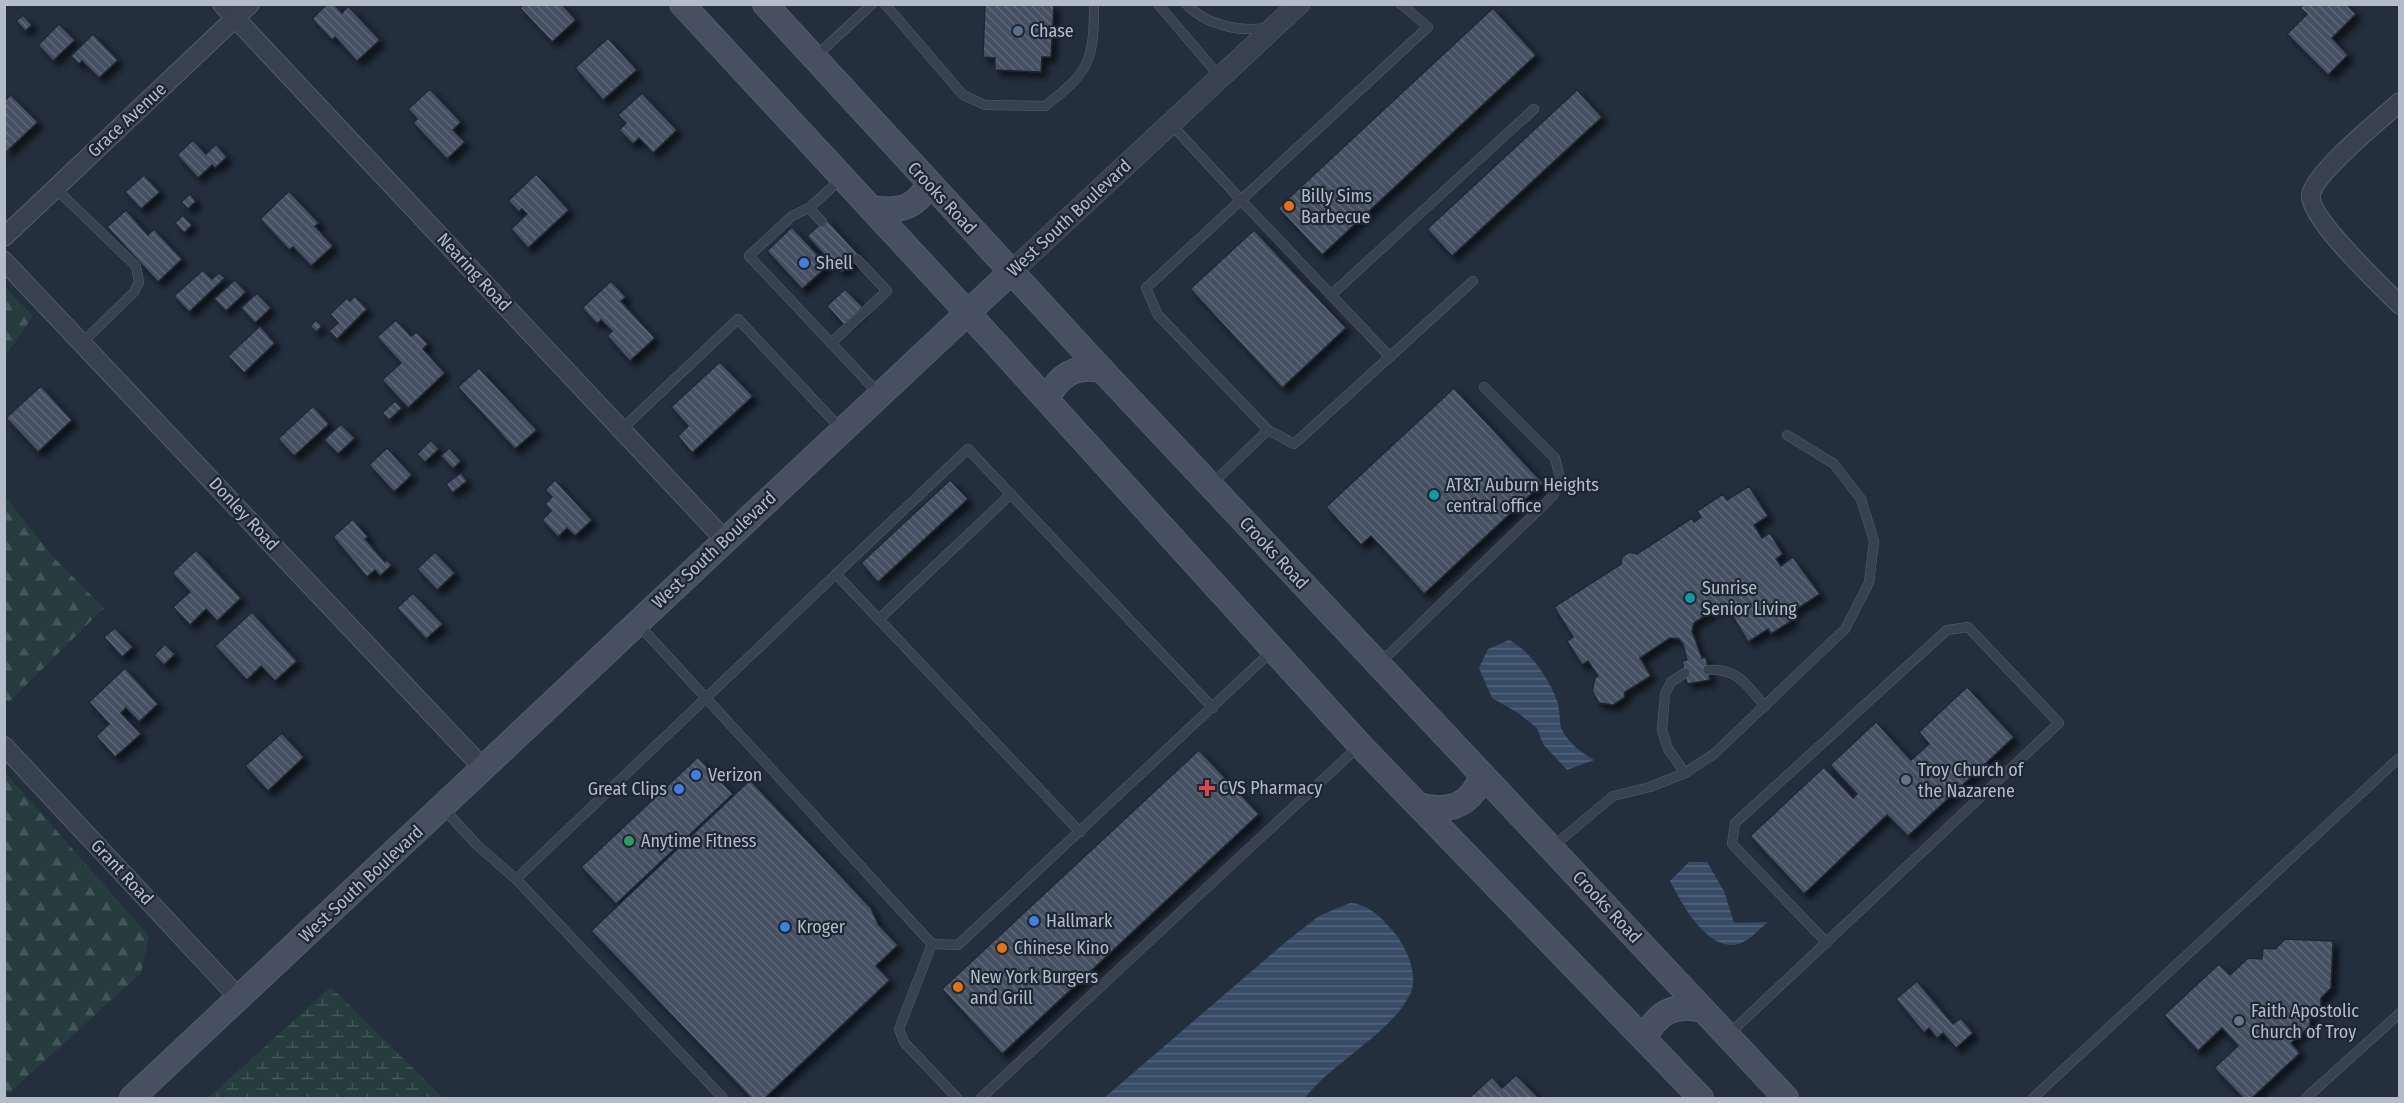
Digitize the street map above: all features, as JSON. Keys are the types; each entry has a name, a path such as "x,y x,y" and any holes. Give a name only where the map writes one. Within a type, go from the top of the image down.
{"main road":[{"path":"682,4 1047,399 1360,745 1701,1098"},
{"name":"Crooks Road","path":"765,4 1210,486 1786,1098"},
{"path":"872,208 892,212 903,210 915,203 929,184"},
{"name":"West South Boulevard","path":"132,1098 1011,272"},
{"path":"1047,399 1062,377 1074,370 1088,367 1102,370"},
{"path":"1418,806 1448,809 1460,804 1474,792 1482,776"},
{"path":"1645,1038 1658,1016 1672,1008 1687,1006 1703,1010"}],"street":[{"name":"Nearing Road","path":"222,4 725,540"},
{"name":"Grace Avenue","path":"4,237 250,4"},
{"name":"West South Boulevard","path":"1011,272 1299,4"},
{"path":"2400,102 2325,172 2311,194 2311,204 2325,225 2400,305"},
{"name":"Donley Road","path":"4,261 483,768"},
{"name":"Grant Road","path":"4,746 239,998"}],"lane":[{"path":"814,58 872,4"},
{"path":"885,4 963,95 985,105 1045,106 1077,78 1090,61 1094,42 1094,4"},
{"path":"1158,4 1220,77"},
{"path":"1186,4 1195,14 1223,26 1253,30 1275,27"},
{"path":"1401,4 1428,27 1146,288 1158,315 1268,430 1294,444 1473,281"},
{"path":"1331,295 1534,109"},
{"path":"1170,124 1390,357"},
{"path":"843,177 809,208 792,216 749,256 879,394"},
{"path":"55,188 136,266 139,282 134,292 82,343"},
{"path":"809,208 822,222"},
{"path":"831,343 887,291 857,259"},
{"path":"622,429 738,319 842,430"},
{"path":"1378,664 1553,496 1560,478 1555,458 1484,387"},
{"path":"1210,486 1268,430"},
{"path":"1551,848 1613,796 1650,787 1685,773 1715,753 1845,629 1869,584 1874,541 1861,499 1834,464 1787,435"},
{"path":"516,879 968,449 1214,708"},
{"path":"879,619 1011,494"},
{"path":"836,574 1080,832"},
{"path":"637,622 705,699 932,944 958,945 1214,708 1273,650"},
{"path":"1727,1035 1827,943 2059,723 1968,627 1947,630 1735,823 1732,844 1827,943"},
{"path":"1708,669 1723,669 1736,674 1766,706"},
{"path":"1684,673 1671,682 1665,694 1662,730 1668,749 1685,773"},
{"path":"981,1098 1360,745"},
{"path":"2033,1098 2399,758"},
{"path":"442,807 477,845 516,879 723,1098"},
{"path":"932,944 899,1029 904,1042 957,1098"},
{"path":"2306,1098 2400,1013"}],"green space":[{"path":"5,287 33,316 5,356"},
{"path":"5,496 54,558 104,608 9,702 4,699"},
{"path":"4,771 149,936 141,973 5,1097"},
{"path":"331,987 443,1098 208,1098"}],"water":[{"path":"1509,640 1531,658 1549,683 1558,705 1563,732 1577,748 1594,760 1567,770 1543,744 1537,728 1518,713 1492,698 1479,668 1488,649"},
{"path":"1689,862 1707,862 1724,891 1734,923 1768,922 1748,939 1738,944 1722,943 1712,938 1695,921 1670,881"},
{"path":"1350,903 1370,910 1382,919 1397,936 1410,962 1413,985 1403,1007 1391,1020 1305,1098 1104,1098 1287,941 1319,916"}],"building":[{"path":"327,4 334,4 342,13 348,6 380,40 357,61 335,37 332,40 312,19"},
{"path":"524,4 562,4 576,20 552,42 520,8"},
{"name":"Chase","path":"985,4 1054,4 1051,57 1042,57 1041,72 995,70 995,58 983,57"},
{"path":"2304,4 2346,4 2356,14 2332,38 2348,55 2328,75 2287,34 2307,14 2300,8"},
{"path":"1493,8 1536,55 1322,255 1278,208"},
{"path":"23,15 32,25 25,31 16,21"},
{"path":"59,24 75,40 53,61 38,45"},
{"path":"93,34 118,60 99,78 82,61 79,64 71,56"},
{"path":"608,38 637,70 603,100 575,68"},
{"path":"430,89 461,122 453,130 465,142 447,159 413,123 417,119 408,109"},
{"path":"1577,90 1602,117 1452,256 1427,229"},
{"path":"642,93 677,130 653,153 639,138 633,144 619,130 626,123 618,115"},
{"path":"11,95 38,122 5,153 4,101"},
{"path":"193,140 206,154 216,144 227,157 215,168 212,165 198,178 177,155"},
{"path":"536,174 569,210 528,248 511,229 527,214 522,209 519,212 508,201"},
{"path":"144,175 160,192 141,209 125,192"},
{"path":"289,191 319,223 315,226 333,246 311,266 293,247 289,250 260,219"},
{"path":"190,194 196,201 188,209 181,202"},
{"path":"126,210 148,235 154,229 182,259 158,282 107,227"},
{"path":"183,215 192,225 184,233 175,223"},
{"path":"826,219 860,256 841,273 807,236"},
{"path":"792,227 828,266 802,289 767,251"},
{"path":"1254,230 1346,328 1282,388 1190,289"},
{"path":"203,270 212,279 219,273 225,278 189,312 174,296"},
{"path":"235,280 246,292 226,311 214,299"},
{"path":"611,281 626,297 621,301 655,338 630,361 607,336 612,331 601,320 597,324 582,308"},
{"path":"845,289 863,307 844,325 827,306"},
{"path":"257,293 271,308 255,323 241,308"},
{"path":"355,296 367,309 337,339 329,331 338,323 330,314 347,298 350,301"},
{"path":"316,320 322,326 316,332 310,326"},
{"path":"396,320 411,336 417,332 428,344 423,349 445,373 408,408 382,380 401,363 377,337"},
{"path":"260,326 275,343 244,373 228,356"},
{"path":"720,362 753,396 692,453 678,436 688,426 671,407"},
{"path":"479,368 537,430 515,449 458,387"},
{"path":"41,386 72,420 38,452 6,418"},
{"name":"AT&T Auburn Heights central office","path":"1454,388 1543,483 1424,594 1371,536 1361,545 1326,507"},
{"path":"395,401 402,408 389,420 382,413"},
{"path":"313,406 329,424 294,456 278,439"},
{"path":"341,424 355,438 338,454 324,440"},
{"path":"431,440 439,449 425,462 417,454"},
{"path":"387,448 412,475 394,492 369,465"},
{"path":"449,448 461,461 453,469 441,456"},
{"path":"461,473 467,481 452,493 446,484"},
{"path":"555,480 592,520 575,536 567,528 558,537 542,520 551,511 545,504 552,497 545,490"},
{"path":"950,480 968,499 878,582 861,563"},
{"name":"Sunrise Senior Living","path":"1749,486 1768,516 1754,525 1762,538 1770,533 1783,554 1776,559 1781,566 1793,557 1820,594 1789,614 1793,620 1771,634 1768,629 1748,642 1725,603 1694,623 1692,631 1702,658 1706,657 1710,680 1687,684 1682,661 1687,660 1683,644 1679,639 1670,638 1640,658 1651,676 1625,692 1624,698 1613,705 1599,703 1592,691 1595,678 1598,676 1588,661 1582,665 1567,641 1573,637 1554,607 1621,564 1622,557 1629,552 1637,554 1692,518 1694,522 1701,517 1697,511 1723,494 1727,500"},
{"path":"353,519 368,537 365,539 385,562 387,560 392,565 380,576 375,570 367,577 333,537"},
{"path":"196,550 241,598 217,621 206,609 190,625 173,607 190,592 172,573"},
{"path":"435,552 455,573 437,590 417,569"},
{"path":"413,593 443,624 426,639 397,608"},
{"path":"252,612 297,661 275,681 261,666 247,680 215,646"},
{"path":"115,628 133,647 122,657 104,637"},
{"path":"165,644 175,654 164,665 154,655"},
{"path":"125,668 158,704 139,722 126,708 121,713 141,734 115,757 96,736 109,724 89,702"},
{"name":"Troy Church of the Nazarene","path":"1967,687 2014,737 1908,836 1887,815 1804,894 1750,836 1824,767 1853,798 1857,794 1830,765 1876,722 1911,760 1929,744 1919,732"},
{"path":"282,733 304,757 268,791 245,766"},
{"path":"1199,750 1259,814 1002,1054 942,989"},
{"path":"698,757 733,794 616,904 581,867"},
{"path":"750,780 871,908 878,924 898,945 876,966 890,980 765,1098 751,1098 591,931"},
{"name":"Faith Apostolic Church of Troy","path":"2285,939 2333,941 2331,988 2321,998 2321,1010 2310,1010 2310,1026 2291,1043 2300,1053 2252,1098 2243,1098 2214,1068 2238,1046 2222,1028 2198,1051 2164,1015 2219,964 2230,975 2248,958 2262,959 2263,948 2275,949"},
{"path":"1917,981 1953,1024 1961,1018 1973,1033 1956,1048 1943,1033 1937,1038 1929,1028 1924,1033 1896,999"},
{"path":"1516,1075 1539,1098 1469,1098 1492,1077 1502,1088"}],"place":[{"name":"Chase","path":"1018,31"},
{"name":"Billy Sims Barbecue","path":"1289,206"},
{"name":"Shell","path":"804,263"},
{"name":"AT&T Auburn Heights central office","path":"1434,495"},
{"name":"Sunrise Senior Living","path":"1690,598"},
{"name":"Verizon","path":"696,775"},
{"name":"Troy Church of the Nazarene","path":"1906,780"},
{"name":"CVS Pharmacy","path":"1207,788"},
{"name":"Great Clips","path":"679,789"},
{"name":"Anytime Fitness","path":"629,841"},
{"name":"Hallmark","path":"1034,921"},
{"name":"Kroger","path":"785,927"},
{"name":"Chinese Kino","path":"1002,948"},
{"name":"New York Burgers and Grill","path":"958,987"},
{"name":"Faith Apostolic Church of Troy","path":"2239,1021"}]}
